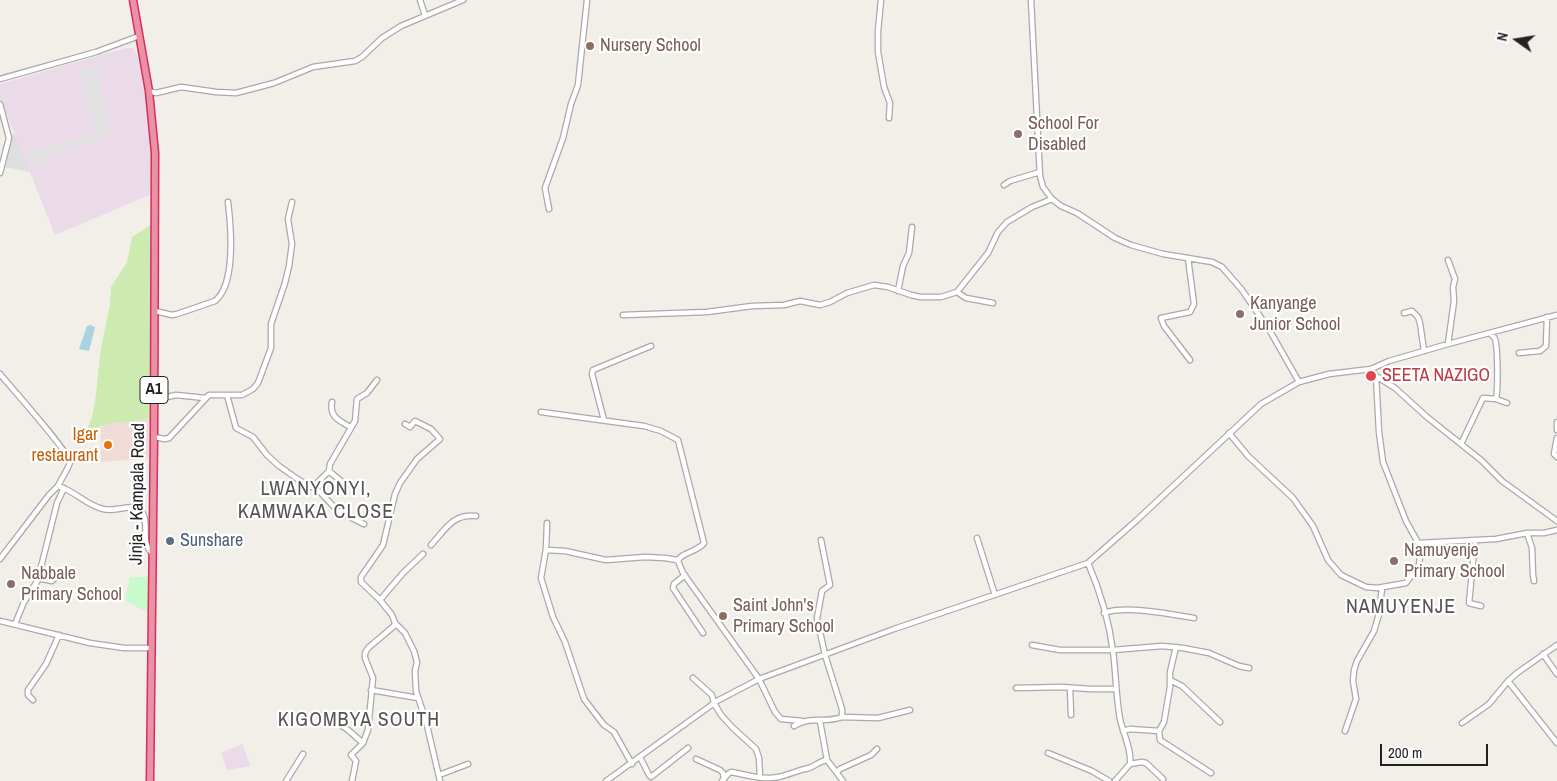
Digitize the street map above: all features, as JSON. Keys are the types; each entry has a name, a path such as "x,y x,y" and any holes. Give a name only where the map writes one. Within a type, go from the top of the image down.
{"highway":[{"name":"Jinja - Kampala Road","path":"132,0 149,90 155,153 150,781"}],"street":[{"path":"420,0 425,15"},
{"path":"149,90 156,93 180,87 236,93 274,83 313,67 355,61 362,58 389,33 425,15 463,0"},
{"path":"549,209 544,188 563,138 571,104 578,85 587,0"},
{"path":"881,0 878,52 885,92 890,103 889,118"},
{"path":"1031,0 1040,172 1044,187 1052,199 1115,238 1131,245 1216,263 1228,272 1242,290 1270,331 1299,382"},
{"path":"0,79 96,52 140,36"},
{"path":"0,104 9,138 0,173"},
{"path":"1004,185 1010,181 1040,172"},
{"path":"623,315 708,312 752,306 784,305 800,301 820,304 874,285 880,285 916,296 949,296 957,292 988,253 996,236 1008,222 1026,210 1052,199"},
{"path":"155,311 172,315 178,314 220,296 225,282 232,242 228,202"},
{"path":"154,437 169,438 209,395 242,394 253,389 258,383 271,348 271,324 289,266 292,244 288,219 292,202"},
{"path":"898,291 903,266 910,253 912,226"},
{"path":"1188,258 1194,304 1190,312 1160,318 1190,360"},
{"path":"1448,260 1454,279 1454,301 1448,344"},
{"path":"957,292 966,298 993,303"},
{"path":"1404,313 1412,311 1418,317 1424,351"},
{"path":"606,781 714,703 759,679 894,629 1088,563 1130,527 1260,404 1299,382 1329,374 1371,369 1389,361 1557,315"},
{"path":"1519,353 1540,351 1546,346 1547,317"},
{"path":"1490,333 1495,339 1496,347 1498,388 1496,399"},
{"path":"604,420 592,374 593,370 650,346"},
{"path":"1371,369 1376,376 1395,388 1427,417 1481,460 1502,481 1557,521"},
{"path":"0,374 48,430 69,458 69,464 58,486 0,559"},
{"path":"1229,433 1248,456 1292,498 1313,526 1328,560 1338,573 1366,587 1382,588 1406,583 1421,560 1421,548 1406,521 1384,462 1379,432 1376,376"},
{"path":"313,487 328,471 330,464 355,421 357,399 368,393 378,380"},
{"path":"154,400 176,395 205,398"},
{"path":"227,395 236,428 253,437 267,455 279,466 325,495 338,511 364,524"},
{"path":"1461,444 1483,398 1496,399 1507,404"},
{"path":"332,402 333,414 337,420 350,428"},
{"path":"541,412 604,420 661,431 678,440 704,543 701,547 679,557 677,560"},
{"path":"404,424 410,428 415,421 431,430 440,439 417,459 400,483 383,545 360,579 389,611 395,623 402,628 416,657 415,681 418,698 426,721 438,779 468,764"},
{"path":"1557,422 1557,430"},
{"path":"1557,438 1554,454 1557,457"},
{"path":"328,471 341,480 342,483"},
{"path":"58,486 91,505 102,509 138,508 144,514 147,547 152,553"},
{"path":"16,624 24,602 40,577 46,544 57,503 64,488"},
{"path":"431,545 457,518 467,515 476,516"},
{"path":"546,523 546,550 541,574 553,617 565,642 584,699 604,725 614,732 632,764"},
{"path":"1419,543 1475,541 1557,530"},
{"path":"1527,533 1532,548 1534,581"},
{"path":"977,538 995,595"},
{"path":"821,540 830,586 822,590 817,617 825,655 842,707 842,717"},
{"path":"1475,541 1469,603 1480,606"},
{"path":"546,550 565,550 606,560 646,557 677,560"},
{"path":"380,600 422,554"},
{"path":"677,560 685,575 759,679 775,712 781,719 820,721 834,720 842,717 878,718 910,710"},
{"path":"1088,563 1101,598 1113,650 1116,689 1130,764"},
{"path":"40,577 46,581 52,581 58,575"},
{"path":"685,575 674,584 673,588 703,632"},
{"path":"1345,731 1356,699 1352,681 1354,670 1357,660 1374,631 1379,614 1382,588"},
{"path":"1104,613 1116,610 1194,618"},
{"path":"0,621 90,643 124,648 152,648"},
{"path":"352,781 356,760 351,755 363,743 368,730 373,678 365,658 365,652 395,623"},
{"path":"33,700 28,695 28,690 46,664 59,635"},
{"path":"1032,645 1060,650 1176,647 1209,653 1239,666 1249,668"},
{"path":"1462,723 1490,704 1508,681 1542,654 1557,645"},
{"path":"1176,647 1170,672 1164,722 1159,731 1160,740 1211,774"},
{"path":"1542,654 1557,674"},
{"path":"693,678 712,695 721,715 756,750 759,758 760,777"},
{"path":"1170,680 1182,686 1220,722"},
{"path":"1508,681 1557,743"},
{"path":"1016,688 1116,689"},
{"path":"1070,688 1071,715"},
{"path":"372,690 418,698"},
{"path":"324,714 363,743"},
{"path":"794,726 802,721"},
{"path":"820,721 827,760 843,781"},
{"path":"1123,731 1130,729 1159,731"},
{"path":"640,757 651,777 688,748"},
{"path":"838,772 840,769 871,755 877,749"},
{"path":"1048,753 1085,768 1109,781"},
{"path":"286,781 303,754"},
{"path":"696,759 723,772 723,780"},
{"path":"723,780 732,772 774,779 827,760"},
{"path":"1115,781 1130,764 1142,762 1146,763 1163,779"},
{"path":"614,775 619,781"}],"shaded area":[{"path":"125,48 133,48 137,55 145,89 152,142 152,194 55,235 0,98 0,84"},
{"path":"93,67 98,75 101,75 102,80 99,87 109,134 106,138 51,152 41,165 32,165 26,152 97,134 81,69"},
{"path":"15,134 30,172 4,167 11,140 9,135"},
{"path":"151,419 151,458 101,462 101,425"},
{"path":"242,744 251,766 227,770 221,753"}],"green space":[{"path":"151,225 151,419 102,425 86,431 92,417 95,402 111,287 127,262 132,237"},
{"path":"130,577 149,577 148,613 125,600"}],"water":[{"path":"87,326 95,327 89,351 79,349"}],"place":[{"name":"Nursery School","path":"590,46"},
{"name":"School For Disabled","path":"1018,134"},
{"name":"Kanyange Junior School","path":"1240,314"},
{"name":"SEETA NAZIGO","path":"1371,376"},
{"name":"Igar restaurant","path":"108,445"},
{"name":"Sunshare","path":"170,541"},
{"name":"Namuyenje Primary School","path":"1394,561"},
{"name":"Nabbale Primary School","path":"11,584"},
{"name":"Saint John's Primary School","path":"723,616"}],"district":[{"name":"LWANYONYI, KAMWAKA CLOSE","path":"316,502"},
{"name":"NAMUYENJE","path":"1401,608"},
{"name":"KIGOMBYA SOUTH","path":"359,721"}]}
